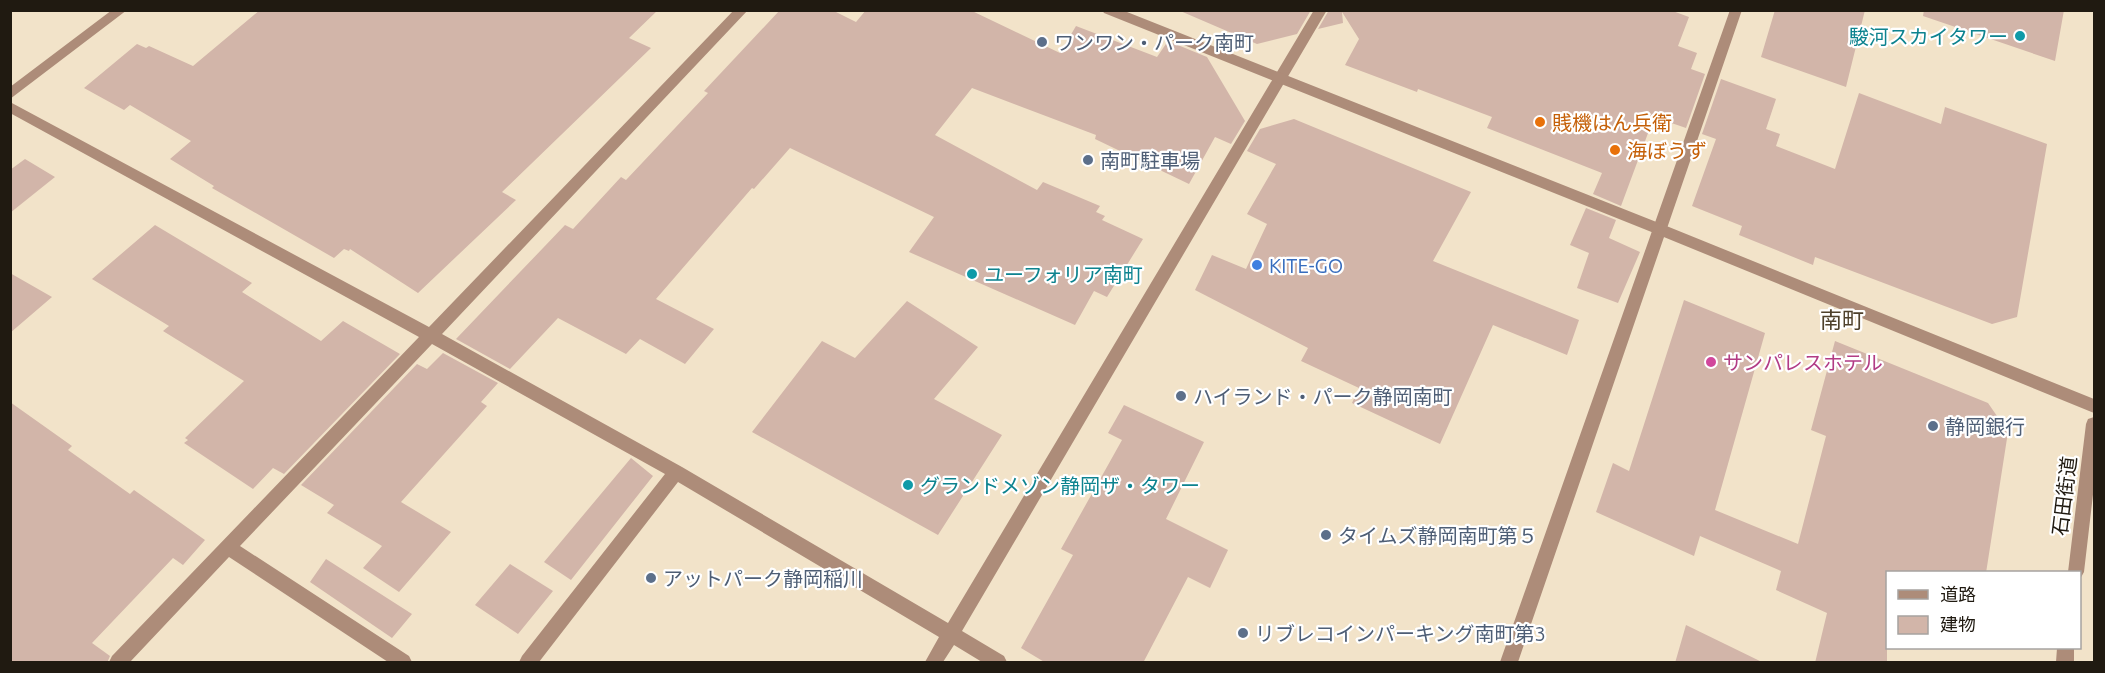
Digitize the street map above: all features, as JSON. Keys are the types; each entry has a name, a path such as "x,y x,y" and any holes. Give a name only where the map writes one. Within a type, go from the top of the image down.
{"street":[{"path":"10,94 122,10"},
{"path":"118,663 742,10"},
{"path":"1108,10 1659,229 2094,406"},
{"path":"934,663 1321,10"},
{"path":"1509,663 1736,10"},
{"path":"10,106 430,334 676,472 998,663"},
{"name":"石田街道","path":"2076,571 2094,424"},
{"path":"528,663 676,472"},
{"path":"228,547 403,663"}],"building":[{"path":"260,10 658,10 629,38 651,48 502,192 516,200 418,293 350,249 349,251 344,249 334,258 212,188 214,186 170,159 191,141 130,105 124,110 84,88 137,44 146,48 149,46 193,66"},
{"path":"780,10 832,10 856,22 866,10 970,10 1060,53 1076,26 1157,57 1168,41 1207,57 1245,121 1231,144 1215,137 1189,184 1095,139 1096,135 972,88 935,135 1037,190 1043,182 1100,206 1096,212 1105,216 1102,220 1143,239 1107,297 1094,291 1075,325 909,252 934,217 790,148 754,189 752,188 656,299 714,329 685,364 640,339 626,354 558,318 510,369 456,339 565,225 573,229 621,177 626,180 708,93 704,91"},
{"path":"1178,10 1311,10 1297,34 1257,44"},
{"path":"1329,10 1670,10 1689,17 1678,46 1697,53 1691,69 1705,74 1686,128 1654,117 1621,206 1593,194 1602,173 1487,128 1492,117 1345,65 1359,39 1342,12 1343,23 1318,29"},
{"path":"1775,10 1865,10 1846,87 1761,57"},
{"name":"駿河スカイタワー","path":"1924,10 2064,10 2055,61 1923,16"},
{"path":"1721,79 1776,99 1766,129 1780,134 1776,146 1835,169 1859,93 1941,124 1945,107 2047,144 2017,317 1992,324 1815,257 1813,265 1739,235 1742,226 1692,206 1716,139 1702,134"},
{"path":"1294,119 1471,192 1433,261 1579,320 1567,355 1493,325 1440,444 1352,403 1359,388 1301,361 1308,348 1195,290 1212,255 1246,269 1267,224 1247,214 1276,164 1247,151 1260,129"},
{"path":"25,159 55,177 10,213 10,170"},
{"path":"1586,208 1616,220 1609,238 1640,252 1618,303 1577,288 1589,253 1570,245"},
{"path":"155,225 252,283 242,292 321,341 343,321 400,354 284,474 273,468 253,489 184,443 188,440 185,438 244,381 163,331 169,326 92,279"},
{"path":"10,273 52,297 10,333"},
{"path":"1684,300 1765,333 1715,510 1798,544 1826,436 1811,430 1835,341 1988,403 2008,432 1986,571 1886,571 1887,663 1815,663 1827,613 1776,590 1781,571 1700,536 1694,556 1596,512 1613,463 1629,471"},
{"name":"グランドメゾン静岡ザ・タワー","path":"907,301 978,347 934,399 1002,435 938,535 752,432 822,341 855,358"},
{"path":"443,353 498,383 481,402 487,406 401,502 451,532 399,592 363,568 382,546 327,513 334,505 301,485 417,364 427,369"},
{"path":"10,402 72,446 68,450 130,494 134,490 205,540 183,565 173,558 92,643 110,656 107,663 10,663"},
{"path":"1124,405 1204,442 1166,519 1228,550 1210,588 1188,577 1143,663 1046,663 1021,648 1073,555 1061,549 1122,440 1108,433"},
{"path":"631,458 653,476 571,580 544,562"},
{"path":"326,559 412,614 392,638 310,582"},
{"path":"510,564 553,591 518,634 475,605"},
{"path":"1686,625 1764,663 1675,663"}],"place":[{"name":"駿河スカイタワー","path":"2020,36"},
{"name":"ワンワン・パーク南町","path":"1042,42"},
{"name":"賎機はん兵衛","path":"1540,122"},
{"name":"海ぼうず","path":"1615,150"},
{"name":"南町駐車場","path":"1088,160"},
{"name":"KITE-GO","path":"1257,265"},
{"name":"ユーフォリア南町","path":"972,274"},
{"name":"サンパレスホテル","path":"1711,362"},
{"name":"ハイランド・パーク静岡南町","path":"1181,396"},
{"name":"静岡銀行","path":"1933,426"},
{"name":"グランドメゾン静岡ザ・タワー","path":"908,485"},
{"name":"タイムズ静岡南町第５","path":"1326,535"},
{"name":"アットパーク静岡稲川","path":"651,578"},
{"name":"リブレコインパーキング南町第3","path":"1243,633"}],"district":[{"name":"南町","path":"1842,319"}]}
